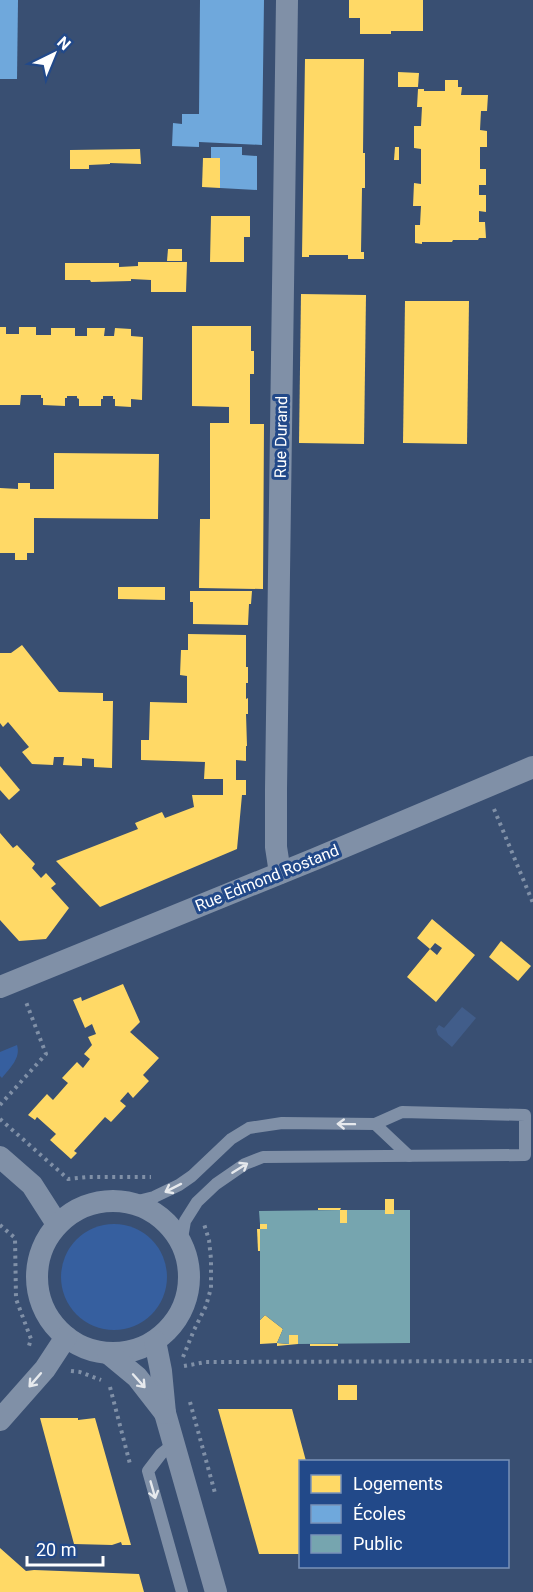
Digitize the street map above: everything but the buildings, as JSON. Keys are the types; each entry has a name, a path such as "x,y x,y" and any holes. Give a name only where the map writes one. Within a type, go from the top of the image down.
{"street":[{"name":"Rue Durand","path":"280,873 276,847 276,800 287,0"},
{"name":"Rue Edmond Rostand","path":"9,984 533,767"},
{"path":"0,1157 32,1185 57,1224"},
{"path":"109,1201 129,1203 151,1211 171,1228 187,1259 189,1271 187,1294 179,1316 155,1341 124,1353 108,1353 86,1348 66,1337 55,1327 44,1309 36,1275 42,1248 57,1224 75,1211 95,1203 109,1201"},
{"path":"0,1420 45,1369 66,1337"},
{"path":"155,1341 161,1371 165,1413 216,1592"},
{"path":"108,1353 137,1377 165,1413"}],"lane":[{"path":"129,1203 154,1197 179,1185 192,1176 231,1138 249,1128 282,1123 375,1124 402,1112 525,1115 525,1155 263,1157 245,1164 216,1184 197,1202 185,1221 181,1244"},
{"path":"375,1124 409,1156"},
{"path":"175,1443 161,1454 148,1471 182,1592"}],"path":[{"path":"485,786 533,903"},
{"path":"0,1104 46,1054 9,984"},
{"path":"0,1119 68,1179 165,1176 179,1185"},
{"path":"197,1202 202,1210 204,1227 209,1240 211,1288 206,1306 180,1366 206,1362 533,1361"},
{"path":"0,1224 15,1238"}],"shaded area":[{"path":"462,1007 476,1018 452,1047 438,1035 436,1029 439,1025 444,1028"},
{"path":"17,1045 16,1059 2,1078 0,1076 0,1052"},
{"path":"114,1224 134,1228 151,1240 163,1257 167,1277 163,1297 151,1314 134,1326 114,1330 94,1326 77,1314 65,1297 61,1277 65,1257 77,1240 94,1228"}]}
